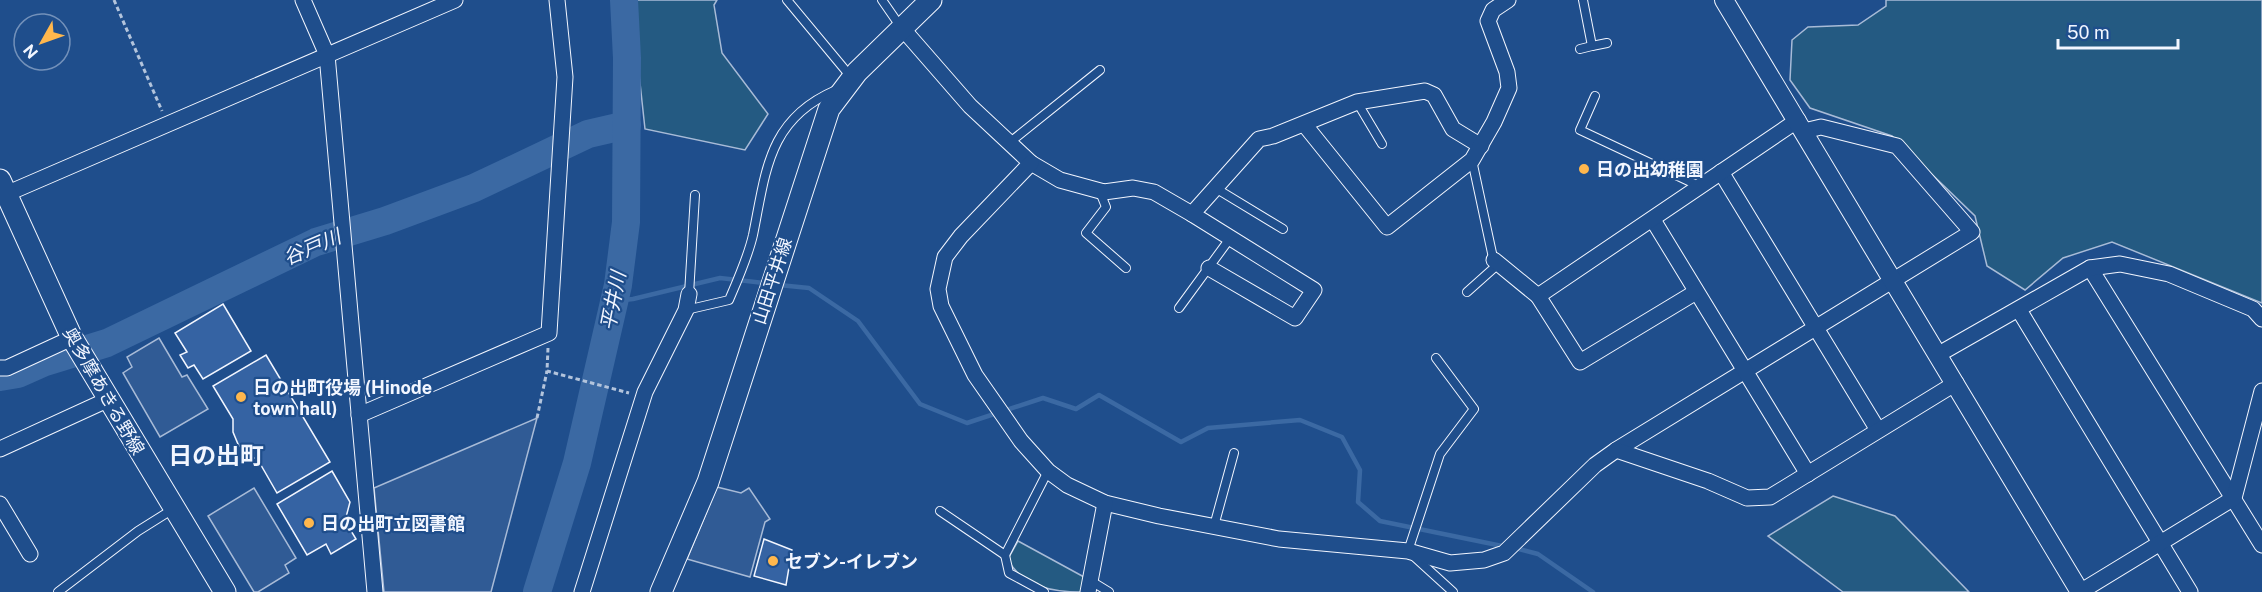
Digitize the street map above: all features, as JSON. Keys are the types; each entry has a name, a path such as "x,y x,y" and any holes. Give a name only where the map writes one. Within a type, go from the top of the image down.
{"main road":[{"name":"山田平井線","path":"661,592 708,482 820,129 829,109 849,82 931,0"},
{"name":"奥多摩あきる野線","path":"3,187 72,338 225,592"}],"street":[{"path":"303,0 327,55 375,592"},
{"path":"3,187 168,124 455,0"},
{"path":"359,415 549,333 566,77 557,0"},
{"path":"1304,124 1387,227 1472,160 1481,146 1509,88 1507,72 1488,21 1493,10 1508,0"},
{"path":"1724,0 1939,354 2080,592 2234,498 2262,391"},
{"path":"902,28 970,106 1030,163 1060,180 1099,191 1133,188 1154,192 1231,237 1314,290 1295,318 1209,268"},
{"path":"1192,214 1217,189 1259,139 1304,124 1357,102 1425,91 1434,95 1453,129 1481,146"},
{"path":"1030,163 961,236 945,257 938,289 941,306 975,375 1009,425 1048,471 1067,485 1106,503 1279,539 1408,551 1450,563 1484,560 1504,553 1595,465 1616,450 1972,232 1897,146 1821,127 1801,125 1721,172 1538,296"},
{"path":"1721,172 1878,430"},
{"path":"1653,220 1808,474"},
{"path":"1494,260 1538,296 1580,362 1696,292"},
{"path":"1939,354 2090,268 2120,264 2169,274 2253,309 2262,320"},
{"path":"2090,268 2262,545"},
{"path":"582,592 645,392 687,303"},
{"path":"2019,310 2190,592"},
{"path":"0,368 72,338"},
{"path":"1616,450 1708,481 1747,498 1770,497 1956,383"},
{"path":"0,449 108,400"},
{"path":"1090,586 1106,503"},
{"path":"0,504 30,554"}],"lane":[{"path":"695,195 687,303 729,300 752,238 764,177 778,137 796,115 817,98 849,82 787,0"},
{"path":"882,0 902,28"},
{"path":"1583,0 1592,46"},
{"path":"1580,49 1607,43"},
{"path":"1008,143 1100,70"},
{"path":"1594,96 1580,130 1701,186"},
{"path":"1357,102 1382,144"},
{"path":"1467,292 1495,267 1472,160"},
{"path":"1217,189 1283,229"},
{"path":"1099,191 1106,207 1086,233 1126,268"},
{"path":"1179,308 1231,237"},
{"path":"1436,358 1474,409 1440,454 1408,551 1452,592"},
{"path":"1214,526 1234,453"},
{"path":"1005,555 1048,471"},
{"path":"58,592 138,531 173,509"},
{"path":"940,511 1005,555 1010,573 1044,592"},
{"path":"1090,586 1109,592"}],"path":[{"path":"114,0 168,124"},
{"path":"537,418 550,371 549,333"},
{"path":"550,371 628,392"}],"shaded area":[{"path":"631,0 717,0 714,5 722,53 768,114 745,150 645,129"},
{"path":"1886,0 2262,0 2262,303 2112,242 2063,258 2025,290 1987,266 1975,216 1892,136 1810,108 1790,80 1792,40 1808,27 1858,25 1886,6"},
{"path":"159,338 182,377 187,375 208,409 160,437 123,373 132,367 127,357"},
{"path":"537,418 491,592 384,592 374,488"},
{"path":"717,487 741,493 749,488 770,519 765,522 750,577 687,559"},
{"path":"254,488 296,558 285,565 289,573 258,592 254,592 208,516"},
{"path":"1833,496 1895,516 1969,592 1843,592 1768,536"},
{"path":"1018,541 1084,577 1081,592 1049,589 1021,576 1008,559"}],"building":[{"path":"223,304 251,351 203,379 194,365 188,368 180,355 187,352 175,333"},
{"path":"266,355 330,462 277,493 258,460 247,454 238,444 233,432 233,419 213,386"},
{"path":"332,471 350,502 345,521 356,539 331,554 326,544 307,555 277,504"},
{"path":"764,539 792,550 786,585 754,576"}],"waterway":[{"name":"平井川","path":"537,592 577,463 618,285 626,222 627,58 624,0"},
{"name":"谷戸川","path":"0,377 18,374 45,362 107,343 316,242 385,221 474,188 588,134 627,125"},
{"path":"615,301 633,299 720,278 765,283"},
{"path":"779,285 809,288 858,321 920,404 967,423 1043,398 1076,409 1099,395 1181,442 1208,428 1300,420 1342,437 1360,470 1358,502 1380,521 1507,547"},
{"path":"1515,548 1538,554 1593,592"}],"place":[{"name":"日の出幼稚園","path":"1584,169"},
{"name":"日の出町役場 (Hinode town hall)","path":"241,397"},
{"name":"日の出町立図書館","path":"309,523"},
{"name":"セブン-イレブン","path":"773,561"}],"district":[{"name":"日の出町","path":"216,455"}]}
